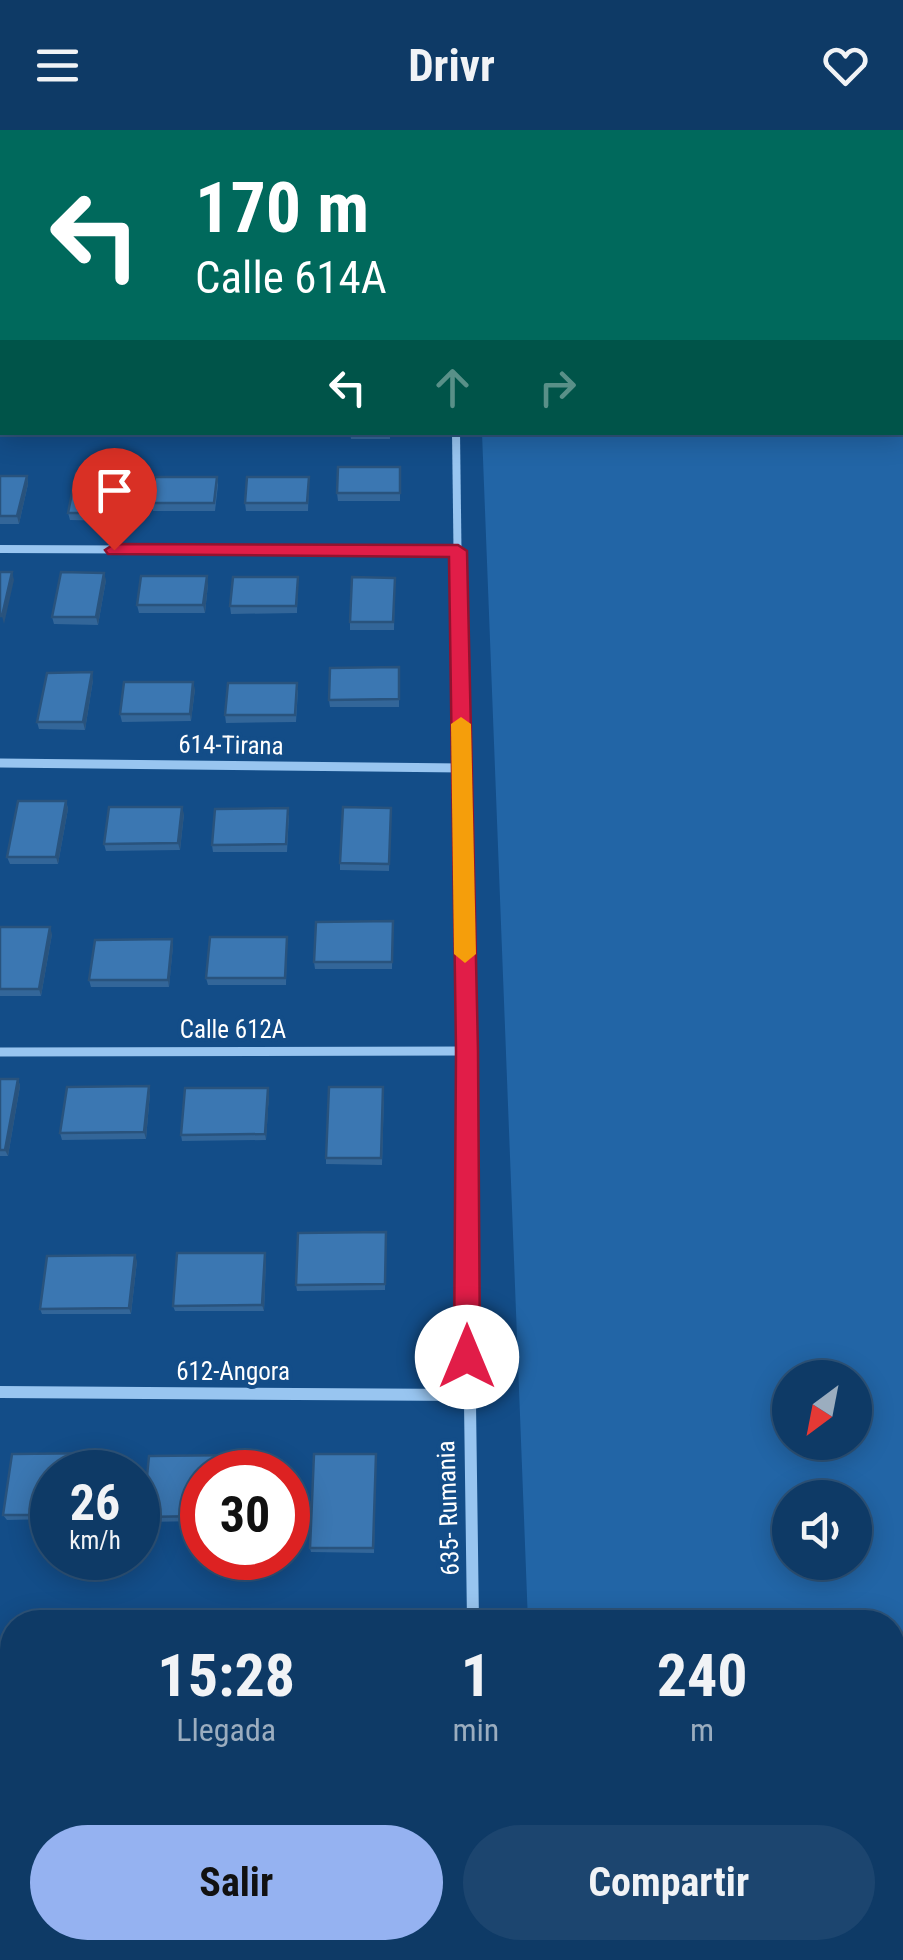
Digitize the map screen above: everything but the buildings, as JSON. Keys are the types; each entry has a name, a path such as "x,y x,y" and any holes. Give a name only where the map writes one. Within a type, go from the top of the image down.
{"street":[{"name":"635- Rumania","path":"456,435 467,1051 467,1395 474,1610"},
{"path":"0,549 458,551"},
{"name":"614-Tirana","path":"0,763 462,768"},
{"name":"Calle 612A","path":"0,1052 467,1051"},
{"name":"612-Angora","path":"0,1392 467,1395"}],"shaded area":[{"path":"482,435 903,435 903,1610 528,1610"}],"slow traffic":[{"path":"461,724 465,954"}],"route":[{"path":"114,550 458,551 467,1051 467,1357"}]}
